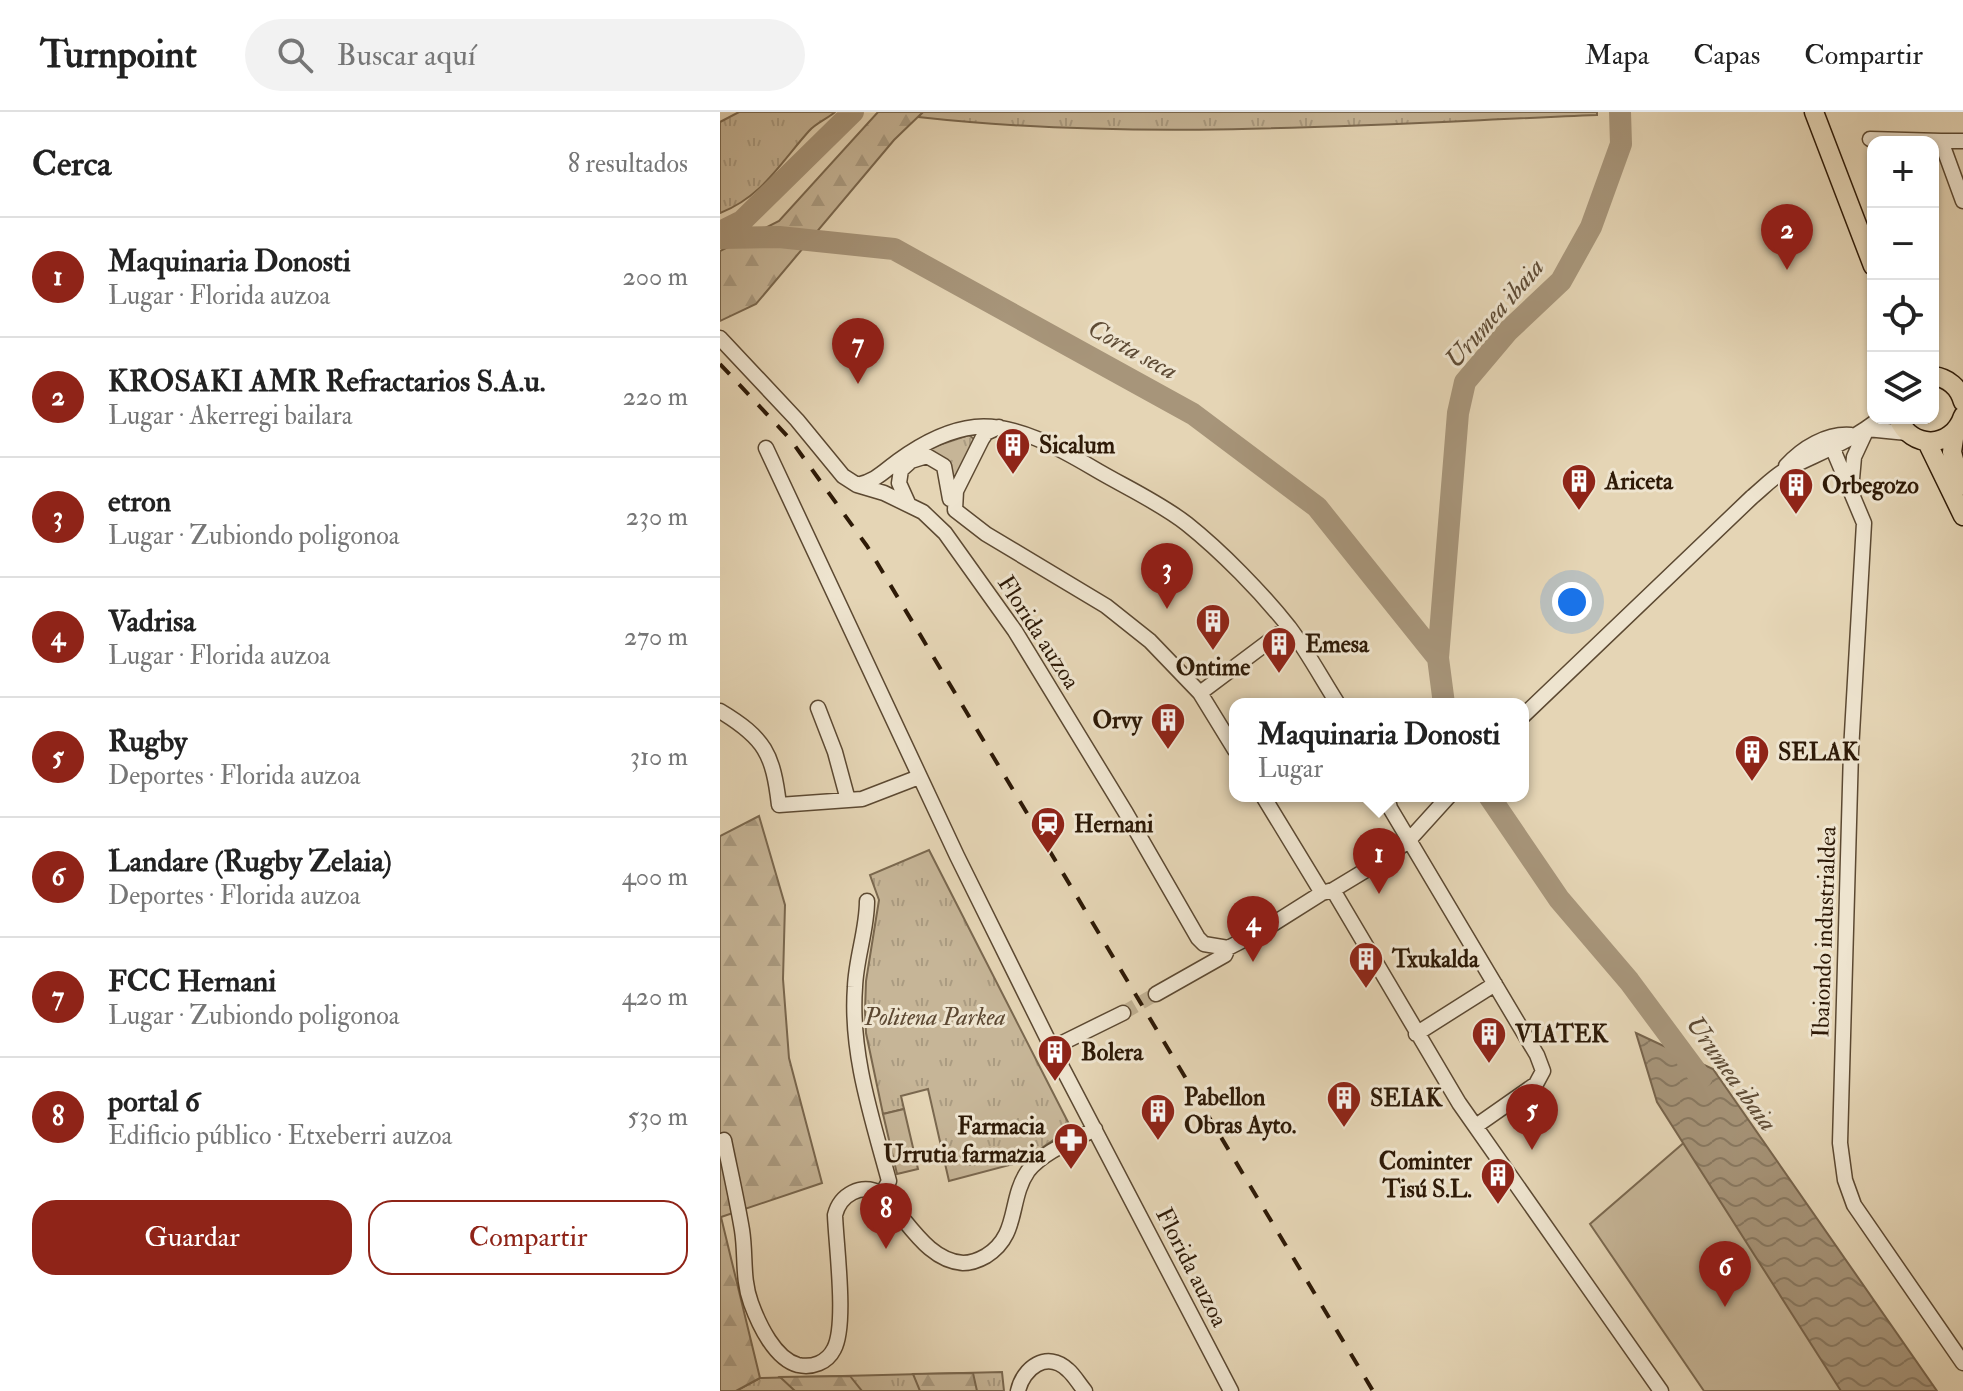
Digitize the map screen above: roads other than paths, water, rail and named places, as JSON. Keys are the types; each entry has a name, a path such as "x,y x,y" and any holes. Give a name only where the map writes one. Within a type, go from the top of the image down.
{"main road":[{"path":"1814,112 1867,250"},
{"path":"1939,378 1948,380 1961,391"},
{"path":"1927,442 1937,442 1959,424"},
{"path":"1959,424 1952,452 1954,469 1963,493"},
{"path":"1903,426 1927,442 1963,516"}],"street":[{"path":"1963,141 1941,141 1963,201"},
{"path":"720,338 797,420 835,468 857,485 874,480 907,455 939,437 972,427 999,427 1070,454 1185,522 1234,568 1288,627 1334,698"},
{"path":"1851,490 1854,457 1867,429 1873,424"},
{"path":"1781,473 1835,447 1851,435 1867,429 1903,426"},
{"path":"955,510 956,491 982,439 986,433 999,427"},
{"path":"1529,710 1752,497 1781,473 1796,455 1817,442 1840,434 1851,435"},
{"path":"1817,442 1835,447 1850,475 1851,490"},
{"name":"Ibaiondo industrialdea","path":"1835,447 1835,454 1864,523 1851,751 1840,1143 1845,1180 1854,1205 1963,1363"},
{"name":"Florida auzoa","path":"766,448 919,777 1059,1046 1095,1129 1231,1391"},
{"path":"908,503 899,483 901,470 911,461 927,456 939,461 947,473 955,510 986,534 1106,606 1150,641 1200,693 1229,740"},
{"path":"1800,463 1819,464 1842,471"},
{"path":"884,493 889,469"},
{"path":"884,493 899,483"},
{"name":"Florida auzoa","path":"857,485 908,503 930,517 945,533 1015,631 1204,944"},
{"path":"1200,693 1288,627"},
{"path":"818,708 835,752 848,800"},
{"path":"720,711 768,751 779,805 862,799 919,777"},
{"path":"1267,802 1476,1126 1661,1391"},
{"path":"1388,802 1537,1055 1543,1071 1536,1084 1476,1126"},
{"path":"1193,972 1204,944 1228,948 1265,929 1410,839 1444,802"},
{"path":"867,901 855,986 854,1022 861,1070 889,1181 882,1194"},
{"path":"1156,994 1225,955 1228,948"},
{"path":"1416,1034 1495,984"},
{"path":"1059,1046 1123,1013"},
{"path":"724,1140 742,1234 744,1277 752,1305 775,1349 785,1361 802,1366 818,1364 829,1358 836,1347 839,1298 835,1215 838,1201 852,1191 882,1194 929,1248 941,1257 968,1263 992,1252 1007,1236 1019,1191 1029,1170 1095,1129"},
{"path":"1018,1391 1029,1368 1038,1362 1053,1362 1066,1367 1085,1391"}],"water":[{"path":"1636,1033 1713,1069 1937,1391 1841,1391 1657,1102"}],"waterway":[{"name":"Urumea ibaia","path":"720,232 742,221 853,112"},
{"name":"Urumea ibaia","path":"1443,698 1438,658 1458,413 1465,382 1508,331 1561,281 1591,227 1621,144 1620,112"},
{"name":"Corta seca","path":"720,238 779,237 894,249 1193,414 1317,507 1438,658"},
{"name":"Urumea ibaia","path":"1493,802 1559,899 1629,981 1701,1078"}],"tunnel":[{"path":"1123,1013 1156,994"}],"railway":[{"path":"720,364 790,439 867,546 1373,1391"}],"place":[{"name":"KROSAKI AMR Refractarios S.A.u.","path":"1787,270"},
{"name":"FCC Hernani","path":"858,384"},
{"name":"Sicalum","path":"1013,476"},
{"name":"Ariceta","path":"1579,512"},
{"name":"Orbegozo","path":"1796,516"},
{"name":"etron","path":"1167,609"},
{"name":"Ontime","path":"1213,652"},
{"name":"Emesa","path":"1279,675"},
{"name":"Orvy","path":"1168,751"},
{"name":"SELAK","path":"1752,783"},
{"name":"Hernani","path":"1048,855"},
{"name":"Maquinaria Donosti","path":"1379,894"},
{"name":"Vadrisa","path":"1253,962"},
{"name":"Txukalda","path":"1366,990"},
{"name":"VIATEK","path":"1489,1065"},
{"name":"Bolera","path":"1055,1083"},
{"name":"SEIAK","path":"1344,1129"},
{"name":"Pabellon Obras Ayto.","path":"1158,1142"},
{"name":"Rugby","path":"1532,1150"},
{"name":"Farmacia Urrutia farmazia","path":"1071,1171"},
{"name":"Cominter Tisú S.L.","path":"1498,1206"},
{"name":"portal 6","path":"886,1249"},
{"name":"Landare (Rugby Zelaia)","path":"1725,1307"}],"park label":[{"name":"Politena Parkea","path":"935,1017"}]}
